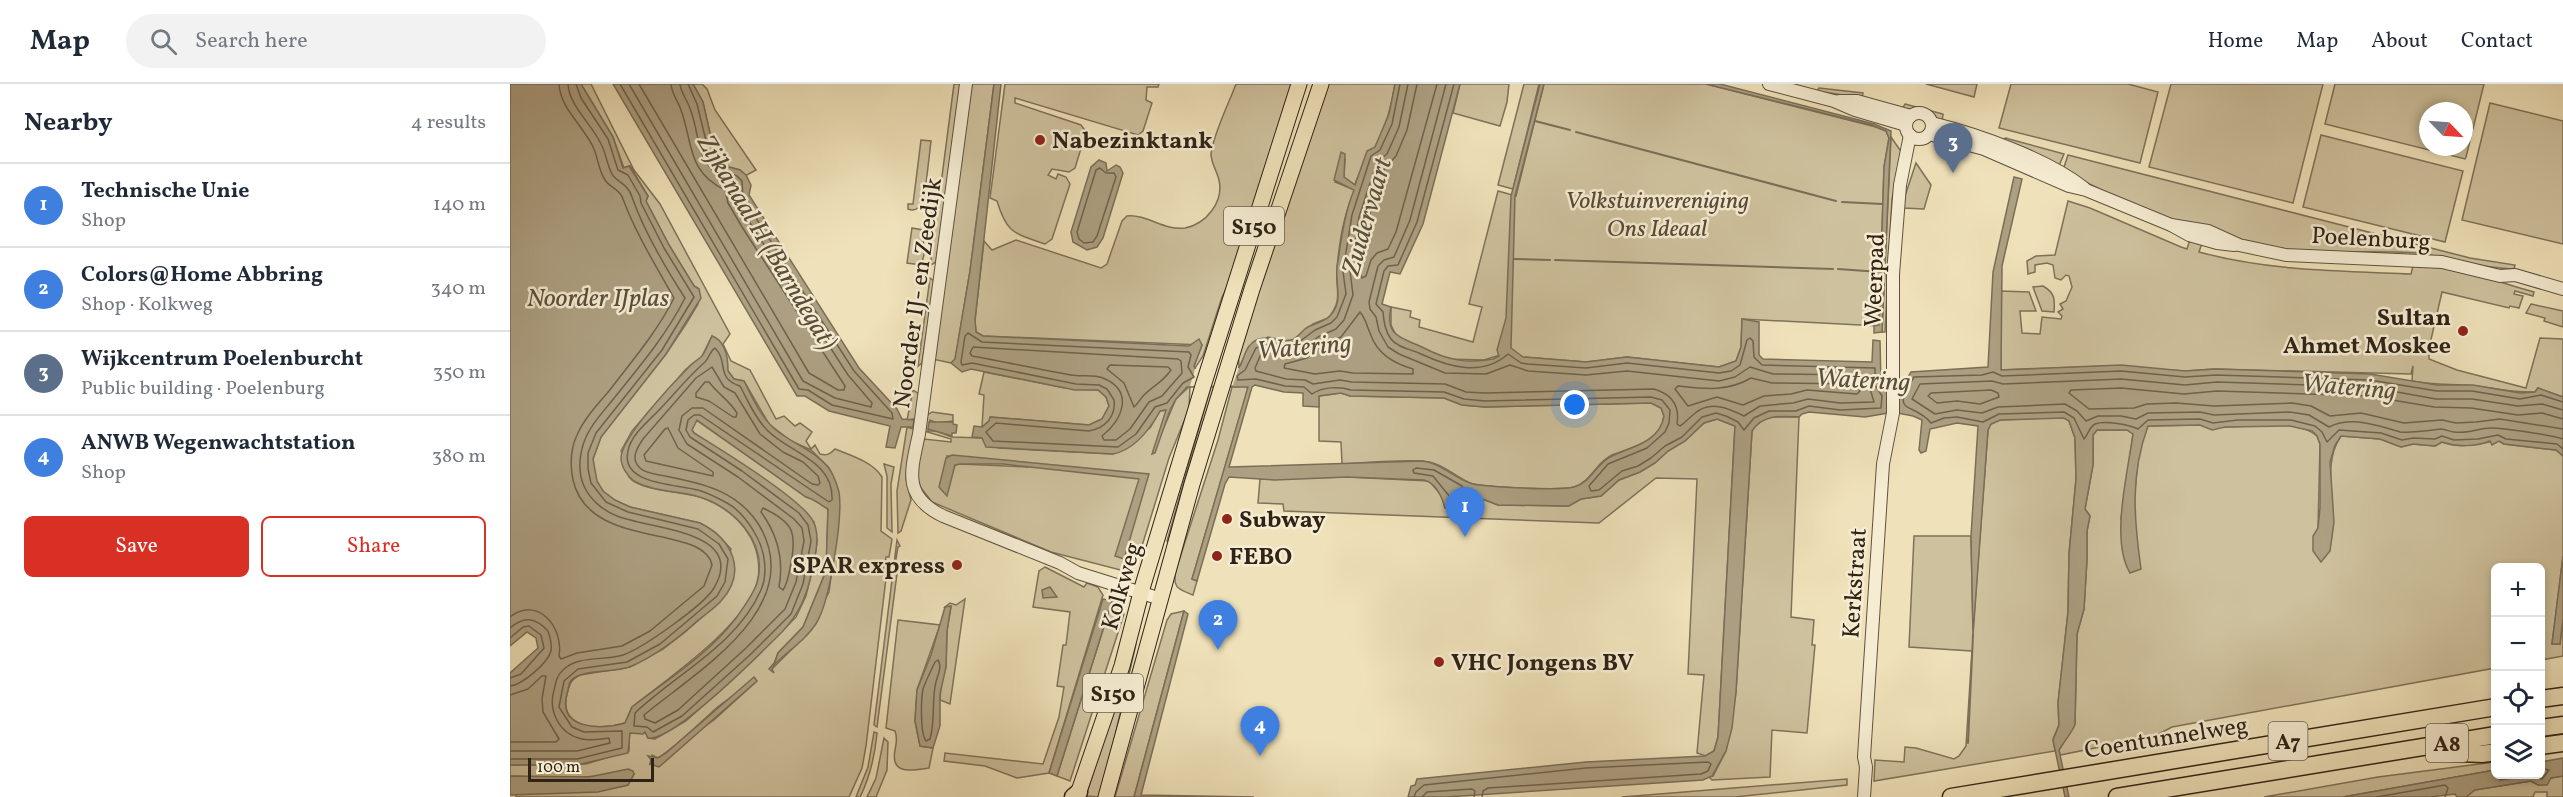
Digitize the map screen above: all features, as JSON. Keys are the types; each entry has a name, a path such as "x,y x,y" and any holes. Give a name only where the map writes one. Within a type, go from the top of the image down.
{"highway":[{"path":"2545,698 2563,696"},
{"name":"Coentunnelweg","path":"1951,797 2491,708"},
{"path":"2545,727 2563,725"},
{"name":"A8","path":"2117,797 2491,736"},
{"path":"2545,745 2563,743"},
{"name":"A8","path":"2400,750 2491,753"}],"main road":[{"name":"Kolkweg","path":"1077,795 1122,666 1142,589 1203,386 1299,84"},
{"name":"Kolkweg","path":"1106,797 1192,484 1227,368 1321,84"}],"street":[{"name":"Noorder IJ- en Zeedijk","path":"966,84 919,434 911,476 915,493 924,504 943,516 1060,562 1078,573 1142,589"},
{"name":"Poelenburg","path":"1769,84 1834,101 1857,101 1918,129 1988,140 2072,178 2086,190 2205,240 2286,255 2442,262 2500,276 2513,283 2563,296"},
{"name":"Weerpad","path":"1893,413 1893,274 1900,185 1905,169 1912,159 1918,129"},
{"name":"Poelenburg","path":"2500,276 2515,275 2563,289"},
{"name":"Kerkstraat","path":"1864,797 1866,767 1864,757 1883,464 1893,413"},
{"path":"1142,589 1162,595"},
{"name":"Kerkstraat","path":"1858,797 1860,767 1864,757"}],"green space":[{"path":"581,84 591,84 634,170 660,204 730,334 723,344 731,361 750,370 776,419 784,416 795,426 800,423 812,432 806,441 811,449 815,445 820,454 825,455 835,449 867,463 882,477 881,531 892,539 884,569 887,570 866,746 862,768 849,797 516,797 516,794 586,791 628,785 634,774 565,778 510,776 510,765 586,764 629,751 629,733 645,732 648,738 655,739 686,721 796,617 806,596 815,557 817,541 814,522 745,466 694,433 692,430 696,420 806,497 828,509 826,571 803,627 778,653 772,669 806,635 829,592 837,531 835,482 829,468 811,450 791,441 769,424 744,381 734,379 728,371 712,336 701,358 686,369 632,431 621,451 629,477 634,482 703,498 725,509 737,519 747,531 755,549 759,566 757,583 750,600 721,634 684,667 632,707 625,723 605,726 584,725 569,715 566,706 567,694 574,679 580,675 630,667 663,649 716,605 731,549 715,532 700,523 630,507 614,500 596,481 593,459 601,437 666,354 686,324 698,304 699,289 694,286 669,245 646,201 648,196 630,166 624,168 613,137","holes":["757,681 714,720 650,764 652,755 658,758 722,704"]},
{"path":"693,84 702,84 707,89 715,110 756,170 745,176 740,170 729,167 714,151 703,102"},
{"path":"954,84 961,84 936,262 931,265 931,214 934,206 938,207"},
{"path":"970,84 994,84 970,271 955,360 951,363 932,359"},
{"path":"1005,84 1159,84 1158,87 1147,87 1146,100 1152,103 1143,131 1138,135 1015,98 1015,103 1081,125 1086,132 1075,168 1069,172 1052,169 1048,175 1056,179 1058,174 1066,177 1070,184 1052,239 1045,244 1013,231 1004,220 997,201 990,198"},
{"path":"1236,84 1292,84 1228,285 1203,356 1195,368 1202,345 983,336 976,332 975,320 984,241 992,250 1016,240 1101,268 1107,264 1122,221 1127,216 1142,217 1177,228 1193,226 1206,217 1216,204 1220,188 1211,157 1212,146"},
{"path":"1325,84 1395,84 1382,132 1355,185 1344,177 1345,158 1335,182 1355,190 1345,218 1341,239 1336,306 1328,318 1313,324 1293,340 1268,337 1248,348 1239,368 1238,349"},
{"path":"1460,84 1509,84 1507,102 1500,126 1453,113"},
{"path":"1524,84 1539,84 1513,189 1498,185"},
{"name":"Volkstuinvereniging Ons Ideaal","path":"1544,84 1706,84 1886,131 1889,138 1884,167 1879,326 1742,319 1741,347 1736,361 1719,367 1627,357 1586,362 1523,357 1498,350 1500,355 1484,360 1446,359 1397,337 1391,325 1391,307 1411,311 1410,317 1420,320 1419,327 1473,342 1482,307 1469,304 1498,191 1516,196"},
{"path":"1926,84 1977,84 1974,97"},
{"path":"2011,84 2128,84 2158,92 2140,163 1999,128"},
{"path":"2171,84 2323,84 2293,203 2149,167"},
{"path":"2335,84 2484,84 2473,129 2473,102 2419,102 2419,148 2325,124"},
{"path":"1819,88 1863,93 1862,98 1817,91"},
{"path":"2490,103 2563,121 2563,244 2462,220"},
{"path":"1905,104 1943,114 1942,123 1923,110 1901,111"},
{"path":"2321,135 2463,171 2445,242 2303,207"},
{"path":"1891,137 1902,153 1892,199 1885,332 1882,332"},
{"path":"2003,139 2064,154 2058,168 2004,143"},
{"path":"921,140 931,141 924,201 917,209 911,210 908,209 908,204 913,204"},
{"path":"2068,155 2470,258 2515,265 2514,269 2489,267 2416,253 2293,250 2227,236 2163,216 2083,181 2063,170"},
{"path":"1916,163 1931,185 1924,209 1903,208 1905,196"},
{"path":"2068,201 2187,249 2190,239 2202,243 2199,252 2225,258 2278,267 2357,272 2411,274 2413,266 2429,266 2474,274 2534,292 2533,296 2515,291 2514,294 2523,296 2519,308 2510,306 2509,308 2442,292 2429,348 2429,359 2457,370 2526,388 2540,338 2563,339 2563,397 2538,388 2535,392 2520,392 2412,381 2413,366 2411,374 2213,369 2185,371 2109,366 2001,370 2001,291 2029,292 2036,311 2020,311 2022,333 2040,334 2042,317 2061,319 2062,316 2058,312 2063,309 2060,304 2066,301 2072,287 2069,276 2066,275 2061,280 2055,278 2053,265 2047,263 2035,265 2035,272 2028,274 2027,261 2036,256 2055,255"},
{"path":"912,228 923,230 924,255 921,265 907,263"},
{"path":"930,278 934,281 922,363 918,366"},
{"path":"2043,286 2050,291 2053,297 2054,312 2042,311 2033,287"},
{"path":"2531,304 2563,311 2563,327 2544,321 2545,318 2526,313"},
{"path":"984,372 1065,388 1098,390 1106,397 1109,406 1102,419 1089,425 991,417 982,427 984,395 979,394"},
{"path":"1190,386 1189,409 1169,458 1138,559 1128,572 1051,552 932,502 918,481 917,470 924,439 951,442 951,439 924,431 926,416 932,412 953,415 953,421 937,423 930,420 928,431 937,431 952,437 982,438 987,444 999,448 1113,454 1150,428 1160,411 1167,410 1153,453 1176,399","holes":["947,456 1030,463 1028,467 960,464 955,465 953,470"]},
{"path":"1211,386 1217,386 1169,541 1167,541"},
{"path":"1246,386 1248,389 1192,579 1197,581 1193,595 1177,587 1176,570 1218,440 1232,387"},
{"path":"913,390 919,394 917,420 906,479 911,500 901,531 898,533 897,491 907,427 913,429 914,419 907,420"},
{"path":"1341,393 1350,396 1444,398 1462,405 1485,407 1651,403 1661,408 1664,416 1657,432 1651,438 1607,458 1585,480 1574,487 1554,489 1505,487 1470,483 1439,465 1429,462 1342,464 1341,442 1319,441 1319,396"},
{"path":"1770,417 1799,417 1791,617 1814,620 1812,645 1815,645 1807,733 1772,730 1770,777 1712,780 1709,777 1713,776 1726,751 1736,692 1752,431 1757,423"},
{"path":"2064,417 2069,421 2075,438 2076,479 2069,554 2068,612 2058,703 2059,725 2053,739 2055,751 1874,781 1875,760 1904,762 1905,747 1954,759 1966,746 1972,651 1909,647 1914,536 1971,536 1973,629 1988,430 1991,424 2000,420"},
{"path":"1717,419 1735,426 1718,737 1714,751 1706,756 1697,753 1704,675 1688,674 1697,479 1656,478 1599,523 1284,511 1283,504 1258,503 1260,479 1347,477 1429,481 1442,496 1445,508 1456,512 1459,497 1485,500 1498,505 1568,506 1581,499 1601,496 1619,480 1655,463 1668,451 1685,441 1704,423"},
{"path":"2278,425 2293,426 2317,436 2320,444 2318,528 2330,551 2333,523 2331,466 2341,436 2380,439 2401,447 2413,444 2435,446 2442,442 2464,445 2499,441 2504,444 2556,450 2563,456 2563,556 2552,644 2560,644 2563,618 2563,656 2545,659 2545,563 2491,563 2491,669 2172,727 2155,736 2060,755 2059,750 2075,724 2077,634 2084,609 2087,531 2090,516 2085,509 2093,465 2093,435 2097,430 2127,430 2133,434 2121,519 2133,511 2139,450 2148,426"},
{"path":"884,464 894,467 891,484 892,532 887,528 887,476"},
{"path":"897,540 900,546 895,565 898,566 877,727 874,725"},
{"path":"1045,567 1084,587 1087,583 1098,587 1103,595 1049,773 1017,778 985,766 944,761 945,753 1043,764 1059,717 1064,687 1057,686 1070,612 1033,607 1039,571"},
{"path":"965,599 950,704 940,700 941,684 946,667 947,631 951,607 945,607 950,603 956,605"},
{"path":"1112,601 1124,614 1070,781 1057,776"},
{"path":"1184,611 1134,797 1115,797 1167,620 1171,614"},
{"path":"898,620 940,625 917,690 915,721 920,746 933,748 929,768 904,770 899,768 894,758 897,739 895,731 886,728"},
{"path":"1134,644 1136,644 1101,797 1086,796"},
{"path":"874,732 877,733 875,749 867,782 860,797 856,797 868,767"},
{"path":"884,738 888,742 887,770 876,797 867,797 876,778"},
{"path":"2491,763 2491,771 2343,797 2264,797 2378,777"},
{"path":"2563,776 2563,797 2547,797 2547,792 2535,792 2533,797 2466,797 2474,790 2531,781 2538,785 2551,778"},
{"path":"1847,779 1847,785 1735,797 1622,797"}],"water":[{"name":"Noorder IJplas","path":"510,84 581,84 613,137 623,168 629,166 648,196 646,201 669,245 694,286 699,289 701,298 666,354 601,437 593,459 597,481 603,491 630,507 700,523 721,538 733,557 735,567 734,578 721,601 666,646 632,666 618,670 587,673 572,680 567,694 566,706 569,715 584,725 605,726 625,723 632,707 687,666 725,631 748,601 757,583 758,553 744,528 734,517 722,508 696,496 656,489 634,481 621,461 623,449 638,425 671,386 702,356 712,336 717,338 723,346 727,356 728,371 734,379 744,381 768,423 823,461 832,472 839,492 839,520 834,558 822,611 808,634 775,664 772,669 774,673 769,669 778,653 803,627 826,571 828,509 806,497 697,420 692,430 694,433 777,487 806,511 813,521 817,533 817,546 808,589 798,611 782,632 696,712 660,735 648,738 645,732 643,734 630,733 628,753 577,765 510,765 510,673 538,648 536,638 527,632 510,646"},
{"name":"Zijkanaal H (Barndegat)","path":"613,84 693,84 703,102 714,151 729,167 740,170 746,175 751,185 749,195 859,368 897,409 902,419 914,420 913,427 901,427 895,448 886,447 890,426 829,411 805,396 797,396"},
{"path":"994,84 1001,84 975,320 976,332 983,336 1189,346 1199,339 1202,345 1194,366 1196,370 1238,369 1245,353 1256,341 1266,338 1286,341 1293,339 1308,327 1330,316 1337,305 1337,267 1354,190 1334,180 1341,152 1345,154 1344,177 1355,185 1367,151 1375,147 1389,114 1395,84 1460,84 1423,224 1400,274 1390,272 1382,304 1391,307 1390,325 1393,331 1403,339 1449,358 1466,361 1493,359 1499,356 1497,350 1506,318 1511,196 1540,84 1544,84 1515,196 1511,348 1523,357 1586,362 1627,357 1719,367 1736,361 1741,347 1742,319 1759,322 1759,355 1763,359 1872,362 1873,340 1880,341 1881,383 1888,393 1888,413 1865,417 1809,412 1799,417 1767,419 1756,425 1752,431 1732,728 1726,751 1712,776 1703,780 1446,797 1408,797 1411,786 1415,785 1417,779 1586,762 1705,756 1714,751 1718,737 1735,426 1717,419 1704,423 1685,441 1668,451 1655,463 1619,480 1601,496 1581,499 1569,506 1498,505 1485,500 1459,497 1456,513 1445,508 1435,487 1424,480 1347,477 1275,480 1229,477 1197,581 1192,579 1248,387 1187,387 1170,410 1155,453 1152,454 1166,410 1160,411 1146,431 1128,448 1113,454 986,447 982,438 972,437 974,426 982,427 990,417 1089,425 1102,419 1109,406 1106,397 1098,390 1075,390 971,369 962,372 951,363 955,359 970,271","holes":["1255,385 1284,392 1303,393 1303,406 1319,407 1319,396 1341,393 1350,396 1444,398 1462,405 1485,407 1651,403 1661,408 1664,416 1657,432 1651,438 1607,459 1580,485 1566,488 1524,488 1473,484 1430,462 1423,461 1229,467 1252,387"]},
{"path":"1706,84 1720,84 1874,124 1891,131 1882,332 1874,333 1874,326 1879,325 1884,167 1889,138 1886,131 1871,125"},
{"path":"1099,160 1106,163 1107,171 1116,165 1123,173 1103,238 1097,247 1087,250 1073,242 1071,232 1091,167"},
{"name":"Watering","path":"2014,177 2022,179 2002,266 2001,370 2121,365 2185,371 2216,369 2370,374 2437,385 2473,385 2520,393 2535,392 2538,388 2563,397 2563,456 2556,450 2504,444 2499,441 2492,445 2490,441 2466,446 2442,442 2435,446 2413,444 2401,447 2380,439 2341,436 2335,445 2330,462 2334,522 2330,551 2321,562 2313,551 2313,536 2318,528 2320,508 2320,444 2312,431 2290,426 2225,427 2212,430 2200,425 2148,426 2138,462 2135,497 2141,569 2130,573 2121,543 2121,525 2133,434 2127,430 2097,430 2093,435 2093,465 2085,509 2090,516 2087,531 2084,609 2077,634 2075,724 2059,750 2069,797 2065,797 2053,740 2059,725 2058,703 2068,612 2069,554 2076,479 2075,438 2069,421 2064,418 2000,420 1991,424 1988,430 1973,635 1971,536 1978,426 1957,423 1930,429 1926,451 1921,453 1919,450 1922,420 1897,413 1898,393 1911,372 1988,367 1993,272"},
{"path":"929,422 953,422 957,425 956,433 952,433 952,436 928,429"},
{"path":"952,455 1149,474 1124,559 1115,556 1139,479 1003,464 960,464 955,465 947,496 939,487 946,458"},
{"path":"2563,556 2563,618 2560,644 2552,644"},
{"path":"1050,587 1057,597 1043,598 1042,590"},
{"path":"1103,599 1112,601 1057,776 1049,773"},
{"path":"951,606 947,631 946,667 940,694 940,726 933,748 920,746 915,721 917,690 931,655 945,607"},
{"path":"1184,611 1188,614 1141,795 1254,797 1134,797"},
{"path":"754,677 757,681 659,767 650,764 652,761 648,756 658,758 666,753"},
{"path":"2563,758 2563,776 2551,778 2547,785 2538,785 2531,781 2475,790 2466,797 2457,797 2455,794 2430,797 2343,797 2491,771 2491,779 2545,779 2545,761"},
{"path":"628,769 634,774 628,785 598,792 510,795 510,776 589,777"}],"pier":[{"path":"1239,368 1233,385 1190,386 1195,369"}],"waterway":[{"path":"1535,121 1570,130"},
{"path":"1576,132 1836,201"},
{"path":"1842,202 1882,204"},
{"path":"1514,259 1550,260"},
{"path":"1555,260 1833,269"},
{"path":"1838,269 1880,272"},
{"path":"1968,743 1973,635"}],"place":[{"name":"Nabezinktank","path":"1040,140"},
{"name":"Wijkcentrum Poelenburcht","path":"1953,173"},
{"name":"Sultan Ahmet Moskee","path":"2463,331"},
{"name":"Subway","path":"1227,519"},
{"name":"Technische Unie","path":"1465,537"},
{"name":"FEBO","path":"1217,556"},
{"name":"SPAR express","path":"957,565"},
{"name":"Colors@Home Abbring","path":"1218,650"},
{"name":"VHC Jongens BV","path":"1439,662"},
{"name":"ANWB Wegenwachtstation","path":"1260,756"}],"water label":[{"name":"Zuidervaart","path":"1366,216"}]}
